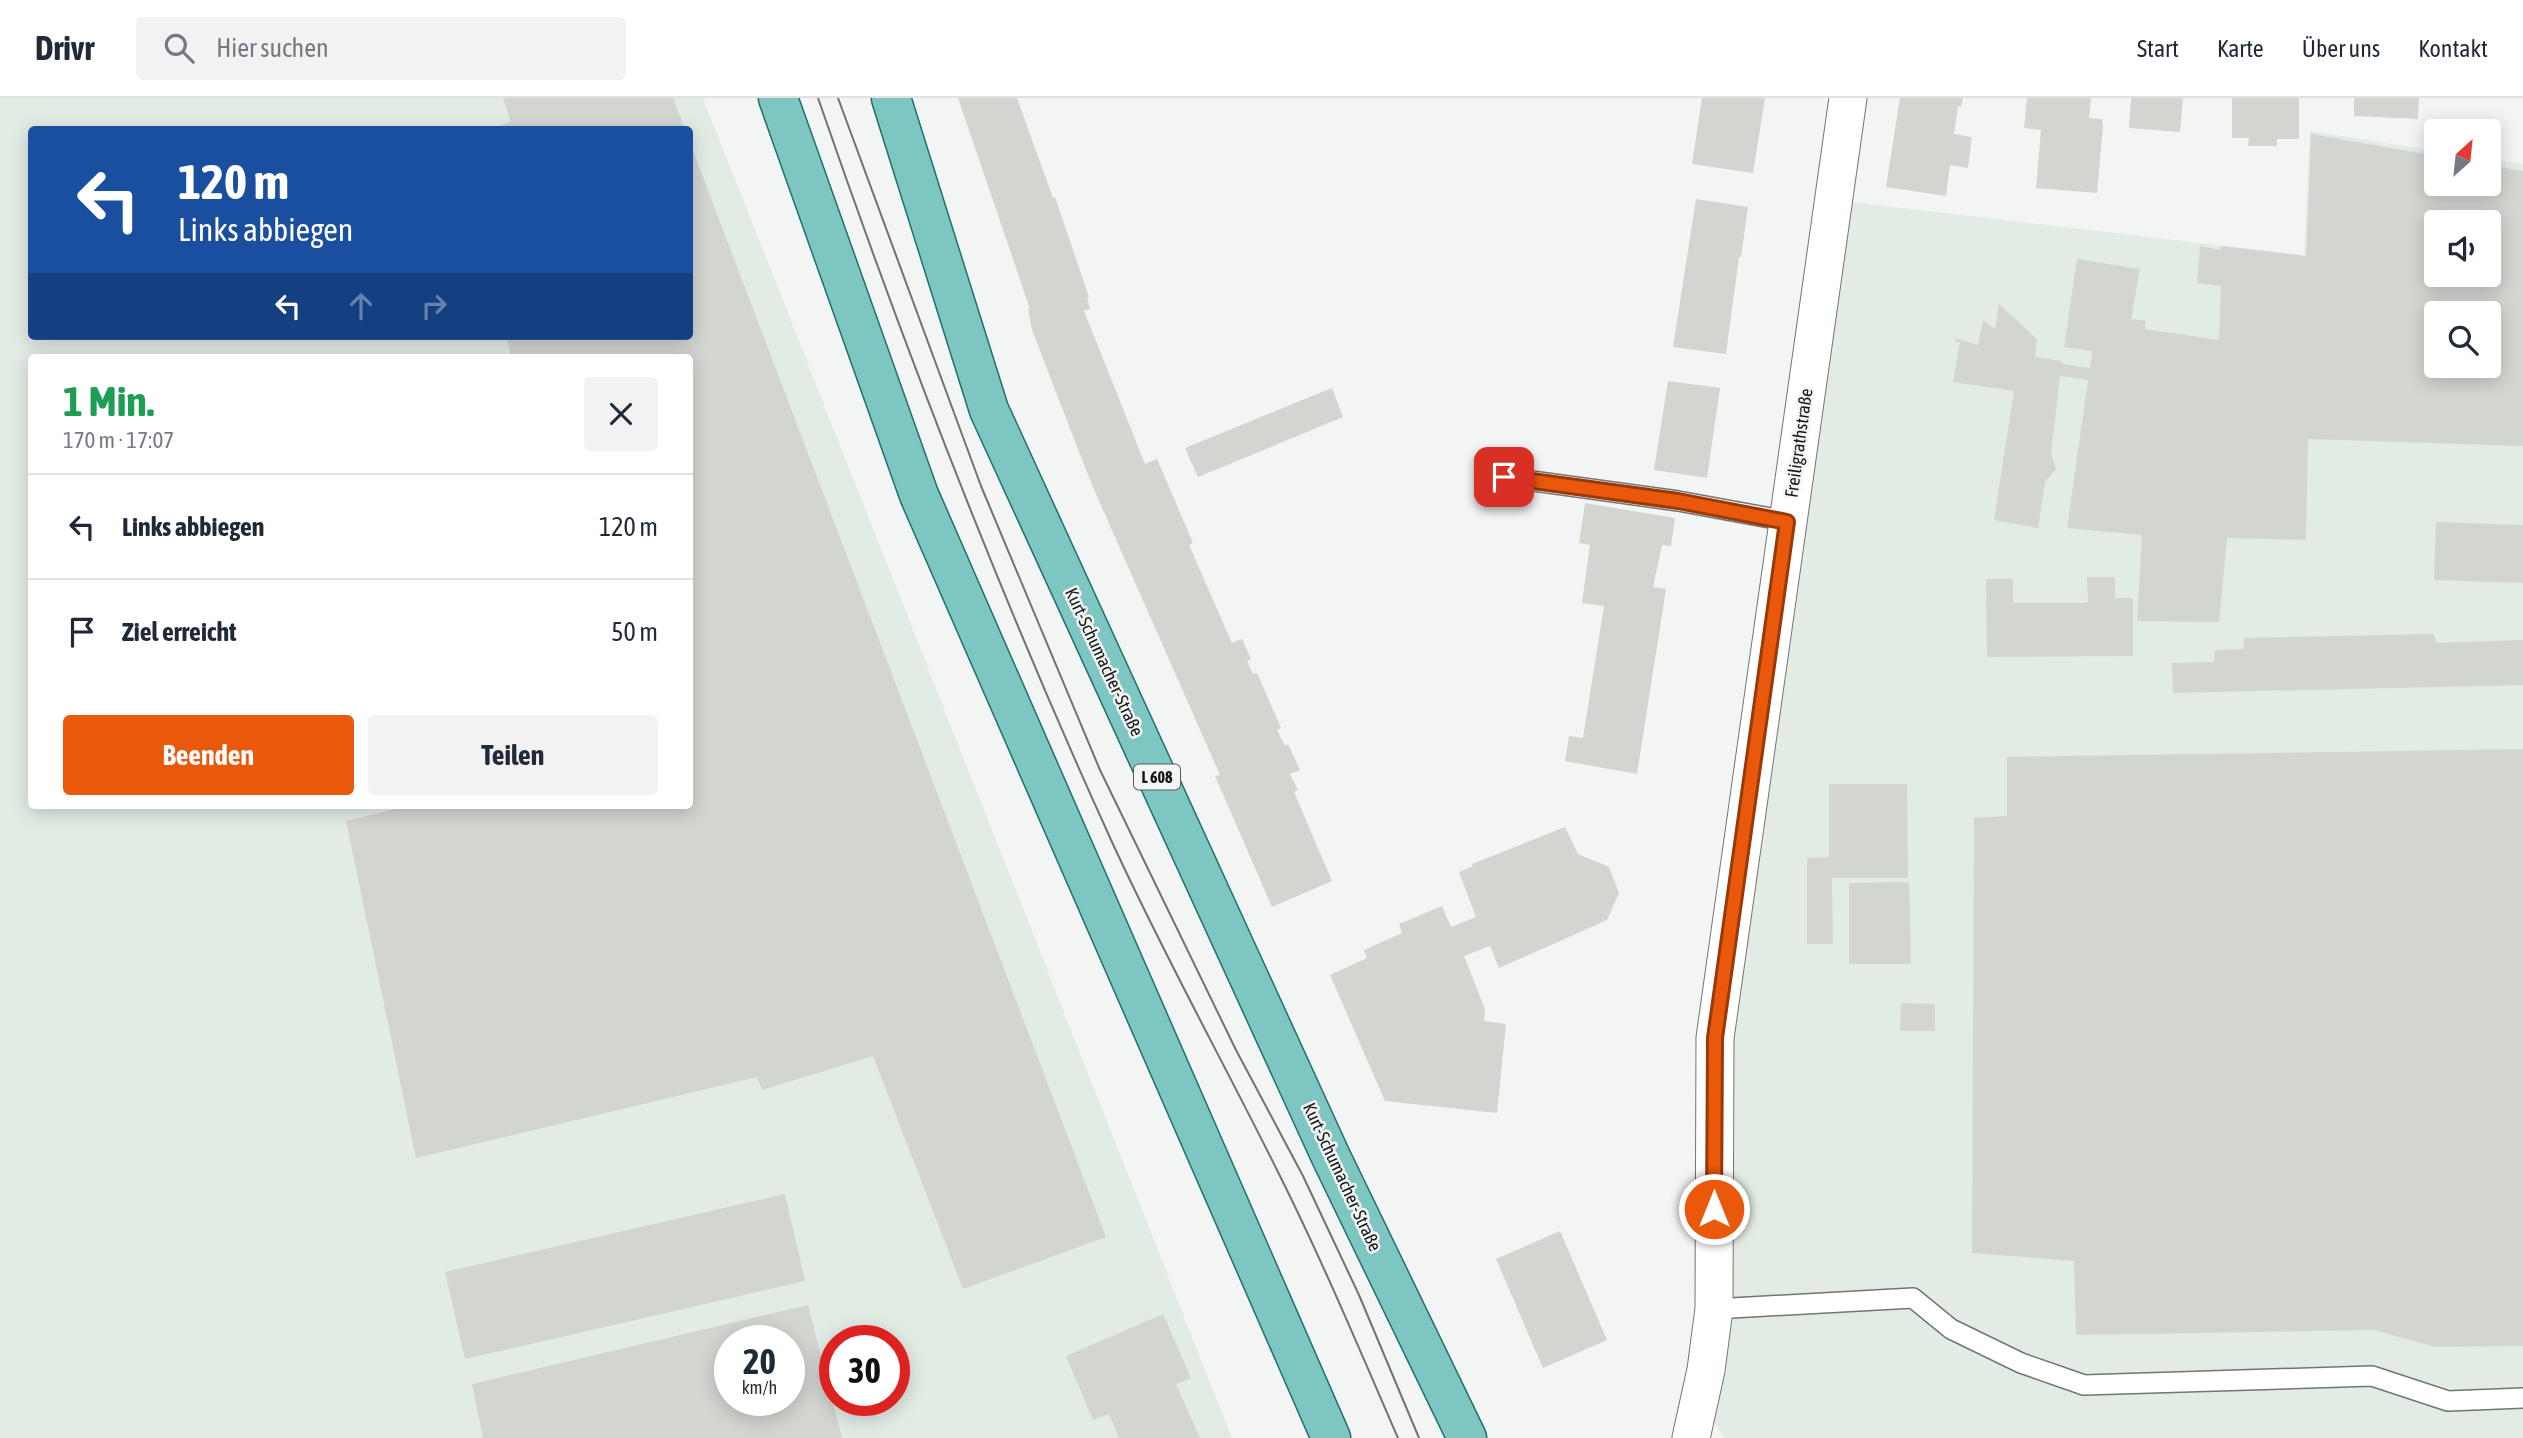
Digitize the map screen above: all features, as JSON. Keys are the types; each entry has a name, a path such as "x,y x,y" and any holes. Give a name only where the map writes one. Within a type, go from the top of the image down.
{"main road":[{"path":"778,98 919,495 1331,1438"},
{"name":"Kurt-Schumacher-Straße","path":"891,98 989,410 1331,1157 1467,1438"}],"street":[{"name":"Freiligrathstraße","path":"1669,1438 1693,1425 1706,1370 1714,1309 1715,1038 1848,98"}],"lane":[{"path":"1504,477 1678,501 1787,522"},
{"path":"1714,1309 1913,1297 1951,1329 2021,1363 2084,1385 2372,1376 2448,1401 2523,1398"}],"shaded area":[{"path":"0,98 703,98 1232,1438 0,1438"},
{"path":"2310,131 2424,149 2424,196 2501,196 2501,161 2523,164 2523,1438 1724,1438 1704,1407 1728,1081 1842,201 2304,255"}],"building":[{"path":"503,98 673,98 684,126 500,126 511,122"},
{"path":"958,98 1017,98 1089,297 1090,309 1084,311 1145,464 1157,459 1193,543 1189,545 1232,643 1242,639 1251,659 1247,661 1253,674 1257,673 1281,728 1277,730 1285,746 1288,744 1300,770 1290,774 1298,790 1294,792 1332,881 1272,907 1215,776 1220,775 1092,485 1069,426 1032,330 1030,309"},
{"path":"1702,98 1765,98 1753,173 1692,164"},
{"path":"1900,98 1963,98 1961,107 1958,106 1954,134 1972,137 1968,168 1950,165 1946,196 1886,187"},
{"path":"2027,98 2091,98 2089,118 2102,119 2103,126 2097,193 2036,188 2041,130 2024,128"},
{"path":"2131,98 2183,98 2180,132 2129,128"},
{"path":"2232,98 2299,98 2299,139 2277,139 2277,146 2248,146 2249,138 2232,138"},
{"path":"2354,98 2419,98 2418,119 2354,116"},
{"path":"2311,134 2424,154 2424,196 2501,196 2501,167 2523,171 2523,446 2308,439 2306,540 2227,538 2219,622 2137,621 2142,535 2067,528 2088,380 2060,376 2051,453 2056,469 2045,482 2038,528 1994,520 2014,391 1953,382 1960,342 1956,342 1955,338 1978,345 1983,320 1995,329 1999,304 2037,339 2035,357 2090,368 2092,351 2064,347 2077,259 2140,269 2131,319 2146,321 2145,329 2219,340 2221,286 2197,283 2200,246 2221,250 2221,246 2306,256"},
{"path":"693,151 1106,1237 963,1289 873,1056 762,1090 757,1077 416,1158 346,821 396,809 693,809 693,354 510,354 507,340 693,340"},
{"path":"1696,199 1748,207 1726,354 1673,347"},
{"path":"1668,381 1720,388 1707,478 1654,470"},
{"path":"1332,388 1343,417 1198,477 1185,448"},
{"path":"1585,503 1675,518 1671,546 1662,545 1653,587 1666,589 1637,774 1565,761 1569,736 1583,738 1604,606 1582,603 1590,545 1579,543"},
{"path":"2436,522 2523,525 2523,583 2434,580"},
{"path":"2087,577 2115,577 2115,598 2133,598 2133,656 1987,657 1986,579 2013,579 2013,603 2084,603 2088,602"},
{"path":"2434,634 2436,643 2523,640 2523,685 2173,693 2172,663 2214,662 2215,650 2243,649 2244,638"},
{"path":"2523,749 2523,1346 2435,1347 2374,1330 2076,1335 2074,1261 1972,1253 1974,818 2007,816 2007,757"},
{"path":"1829,784 1907,784 1908,878 1832,878 1833,944 1807,944 1807,858 1829,857"},
{"path":"1565,827 1578,854 1609,867 1619,893 1607,920 1499,968 1490,946 1464,956 1485,1009 1484,1021 1506,1024 1497,1113 1385,1101 1330,975 1367,958 1364,950 1402,933 1399,924 1442,906 1451,927 1476,917 1459,872 1473,866 1472,864"},
{"path":"1909,882 1911,964 1849,964 1849,883"},
{"path":"1901,1003 1935,1004 1935,1031 1900,1031"},
{"path":"785,1194 805,1281 465,1359 445,1272"},
{"path":"1560,1231 1607,1340 1543,1368 1496,1259"},
{"path":"808,1305 819,1348 819,1416 836,1416 842,1438 483,1438 472,1384 714,1327 714,1416 805,1416 805,1325 723,1325"},
{"path":"1163,1314 1191,1378 1176,1384 1200,1438 1119,1438 1109,1414 1093,1420 1066,1356"}],"tram line":[{"path":"818,98 920,380 1031,659 1151,923 1307,1231 1398,1438"},
{"path":"838,98 981,486 1100,770 1236,1050 1303,1176 1359,1295 1419,1438"}],"route":[{"path":"1504,477 1678,501 1787,522 1715,1038 1714,1209"}]}
